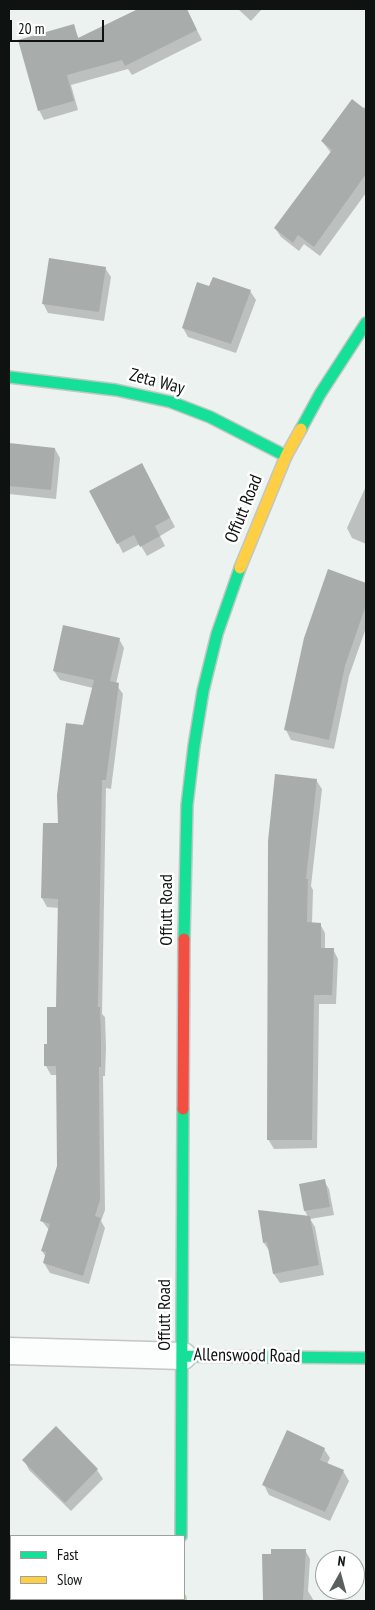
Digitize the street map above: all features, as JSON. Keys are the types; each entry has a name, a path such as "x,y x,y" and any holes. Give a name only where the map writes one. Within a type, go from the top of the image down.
{"street":[{"name":"Offutt Road","path":"181,1535 184,870 187,805 203,691 218,634 238,572 286,456 320,394 366,323"},
{"name":"Zeta Way","path":"9,377 116,390 171,402 210,418 286,456"},
{"name":"Allenswood Road","path":"9,1351 183,1356 366,1358"}],"building":[{"path":"138,9 187,9 197,30 125,66 122,60 67,75 74,101 38,111 18,40 74,24 78,38"},
{"path":"352,99 366,110 366,174 314,247 298,235 293,243 274,228 332,150 321,141"},
{"path":"49,258 106,267 99,312 42,304"},
{"path":"213,277 251,290 231,344 182,328 197,282 209,286"},
{"path":"9,443 55,448 51,490 9,486"},
{"path":"142,463 170,518 155,526 160,536 140,547 134,535 117,544 89,491"},
{"path":"328,569 366,583 366,605 345,666 329,740 284,730 304,638"},
{"path":"63,625 120,638 110,681 119,683 106,780 102,780 98,1007 100,1007 101,1038 101,1067 99,1067 100,1200 95,1216 101,1218 83,1276 43,1263 46,1252 41,1251 50,1224 40,1221 57,1166 56,1066 44,1066 44,1044 47,1044 47,1007 56,1007 58,899 41,898 43,823 58,823 57,795 66,723 83,725 94,680 53,671"},
{"path":"275,774 317,779 306,879 308,879 307,922 321,923 321,948 334,948 332,995 314,995 312,1140 267,1140 268,841"},
{"path":"325,1179 330,1207 304,1211 299,1184"},
{"path":"258,1210 310,1216 319,1265 273,1274 267,1242 263,1243"},
{"path":"56,1426 98,1469 65,1503 22,1460"},
{"path":"287,1430 325,1448 320,1460 344,1470 325,1512 262,1485"},
{"path":"271,1549 306,1549 303,1601 263,1601 262,1554 271,1554"}],"traffic: fast":[{"path":"301,429 320,394 366,323"},
{"path":"9,377 116,390 171,402 210,417 286,456"},
{"path":"184,939 187,805 194,746 203,691 217,634 240,568"},
{"path":"181,1535 183,1109"},
{"path":"183,1356 366,1358"}],"traffic: slow":[{"path":"240,568 286,456 301,429"}],"traffic: jam":[{"path":"183,1109 184,939"}]}
